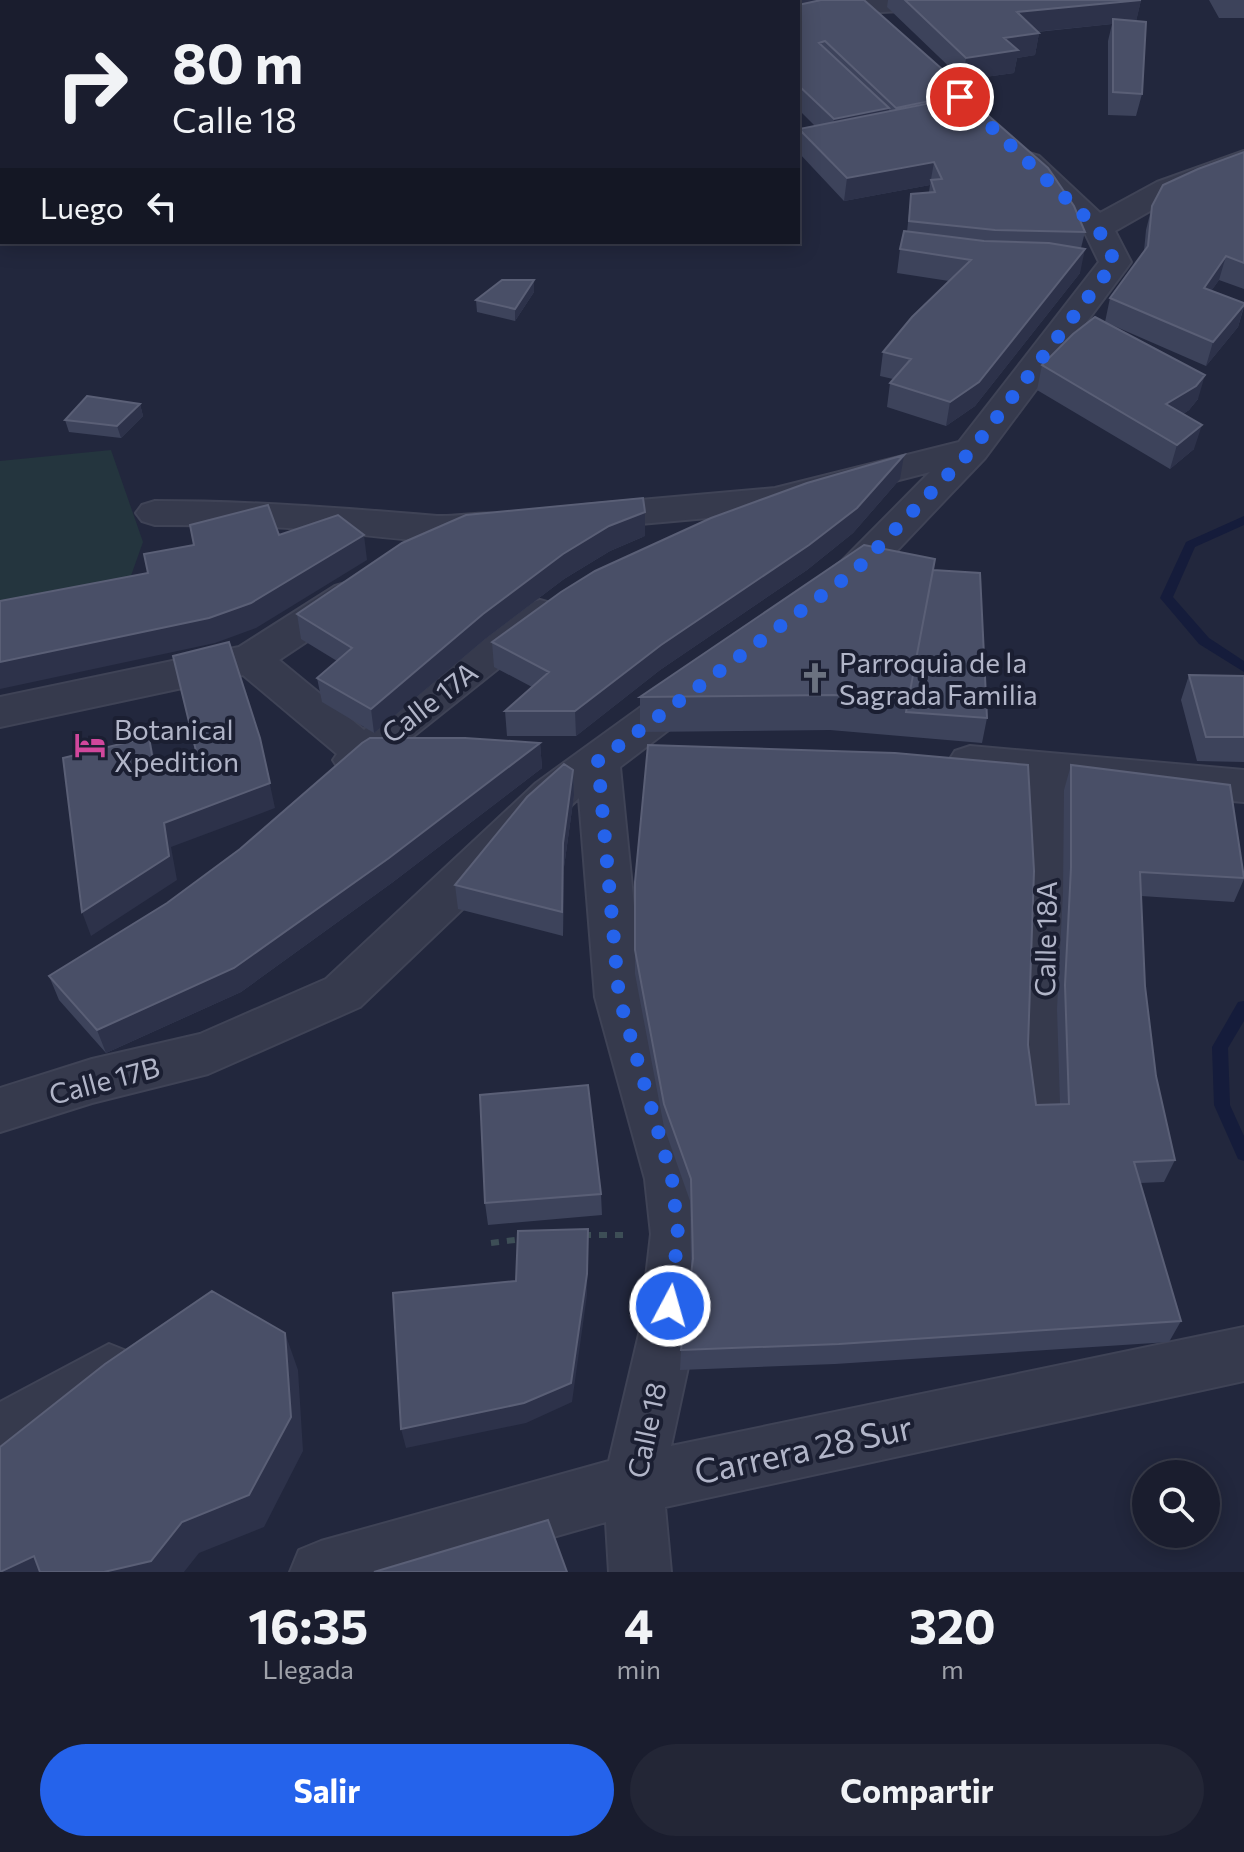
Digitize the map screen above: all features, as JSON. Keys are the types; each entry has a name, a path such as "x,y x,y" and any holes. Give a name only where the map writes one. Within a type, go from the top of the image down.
{"street":[{"path":"800,18 858,2 964,0"},
{"path":"858,2 893,35"},
{"path":"1012,146 1099,251"},
{"path":"807,606 856,570 972,450 1130,204 1205,172 1244,160"},
{"path":"653,549 775,500 972,450"},
{"path":"155,513 256,513 452,529 775,500"},
{"path":"0,712 251,659 452,529"},
{"name":"Calle 17A","path":"326,783 549,607 575,592"},
{"path":"251,659 364,753 457,756"},
{"path":"598,761 721,670"},
{"path":"925,758 1244,786"},
{"path":"535,759 661,759"},
{"name":"Calle 17B","path":"0,1110 92,1081 208,1053 343,993 552,795 598,761"},
{"name":"Calle 18","path":"598,761 619,997 672,1179 678,1234 668,1330 633,1484 640,1572"},
{"name":"Calle 18A","path":"1042,1109 1047,769"},
{"path":"0,1435 106,1373 159,1347"},
{"name":"Carrera 28 Sur","path":"321,1572 633,1484 1240,1355"}],"path":[{"path":"575,1235 678,1234"},
{"path":"491,1243 532,1238"}],"shaded area":[{"path":"111,450 143,542 127,587 0,613 0,461"}],"building":[{"path":"821,0 864,0 969,93 896,108 825,41 819,43 889,108 834,119 800,87 800,5"},
{"path":"905,0 1141,0 1017,12 1039,33 1004,38 1018,50 966,58"},
{"path":"1113,19 1146,22 1142,94 1113,92"},
{"path":"966,96 1048,168 1074,206 1085,232 995,230 909,221 911,194 935,192 931,180 942,179 934,162 847,178 800,129"},
{"path":"1244,152 1244,263 1226,256 1204,288 1244,305 1213,342 1110,298 1148,246 1152,206 1163,185"},
{"path":"904,231 984,241 1049,243 1085,249 979,382 950,402 890,383 911,359 883,352 912,317 971,260 900,249"},
{"path":"502,280 534,280 515,309 476,300"},
{"path":"1095,317 1205,375 1196,386 1166,404 1202,425 1177,445 1042,365"},
{"path":"87,396 140,404 117,426 65,420"},
{"path":"904,455 857,508 809,545 661,645 575,711 505,711 549,672 492,642 561,592 595,571 711,518 807,483"},
{"path":"643,498 645,512 609,526 563,554 483,614 371,709 317,678 352,648 297,614 402,543 466,515"},
{"path":"268,505 279,535 338,515 364,535 251,603 209,618 0,662 0,601 148,573 144,554 194,545 190,525"},
{"name":"Parroquia de la Sagrada Familia","path":"864,545 935,559 908,702 834,695 640,697"},
{"path":"933,570 980,573 987,718 906,712"},
{"path":"229,642 260,738 270,783 164,823 169,856 82,912 63,758 149,737 154,767 197,755 173,656"},
{"path":"1189,675 1244,676 1244,737 1206,737"},
{"path":"370,738 465,738 540,743 389,858 234,968 97,1030 49,976 167,903 240,849"},
{"path":"648,745 895,753 1028,765 1034,871 1028,1045 1036,1105 1069,1104 1065,985 1071,868 1071,765 1230,785 1244,878 1140,872 1145,986 1156,1076 1175,1160 1134,1162 1181,1321 839,1344 681,1350 693,1259 691,1179 664,1104 635,950 635,882"},
{"path":"564,764 573,770 563,843 562,912 455,885 527,797"},
{"path":"588,1085 601,1194 485,1203 480,1095"},
{"path":"588,1229 587,1274 571,1383 524,1403 401,1429 393,1293 516,1281 518,1231"},
{"path":"212,1291 285,1333 291,1417 249,1495 182,1522 151,1561 104,1572 40,1572 34,1556 0,1572 0,1447 105,1364"},
{"path":"548,1520 567,1572 374,1572"}],"waterway":[{"path":"1244,520 1190,545 1166,598 1204,641 1244,667"},
{"path":"1244,1007 1220,1047 1222,1105 1244,1154"}],"place":[{"name":"Parroquia de la Sagrada Familia","path":"815,678"},
{"name":"Botanical Xpedition","path":"90,745"}],"route":[{"path":"670,1306 678,1234 672,1179 619,997 598,761 856,570 972,450 1115,262 1098,229 960,97"}]}
